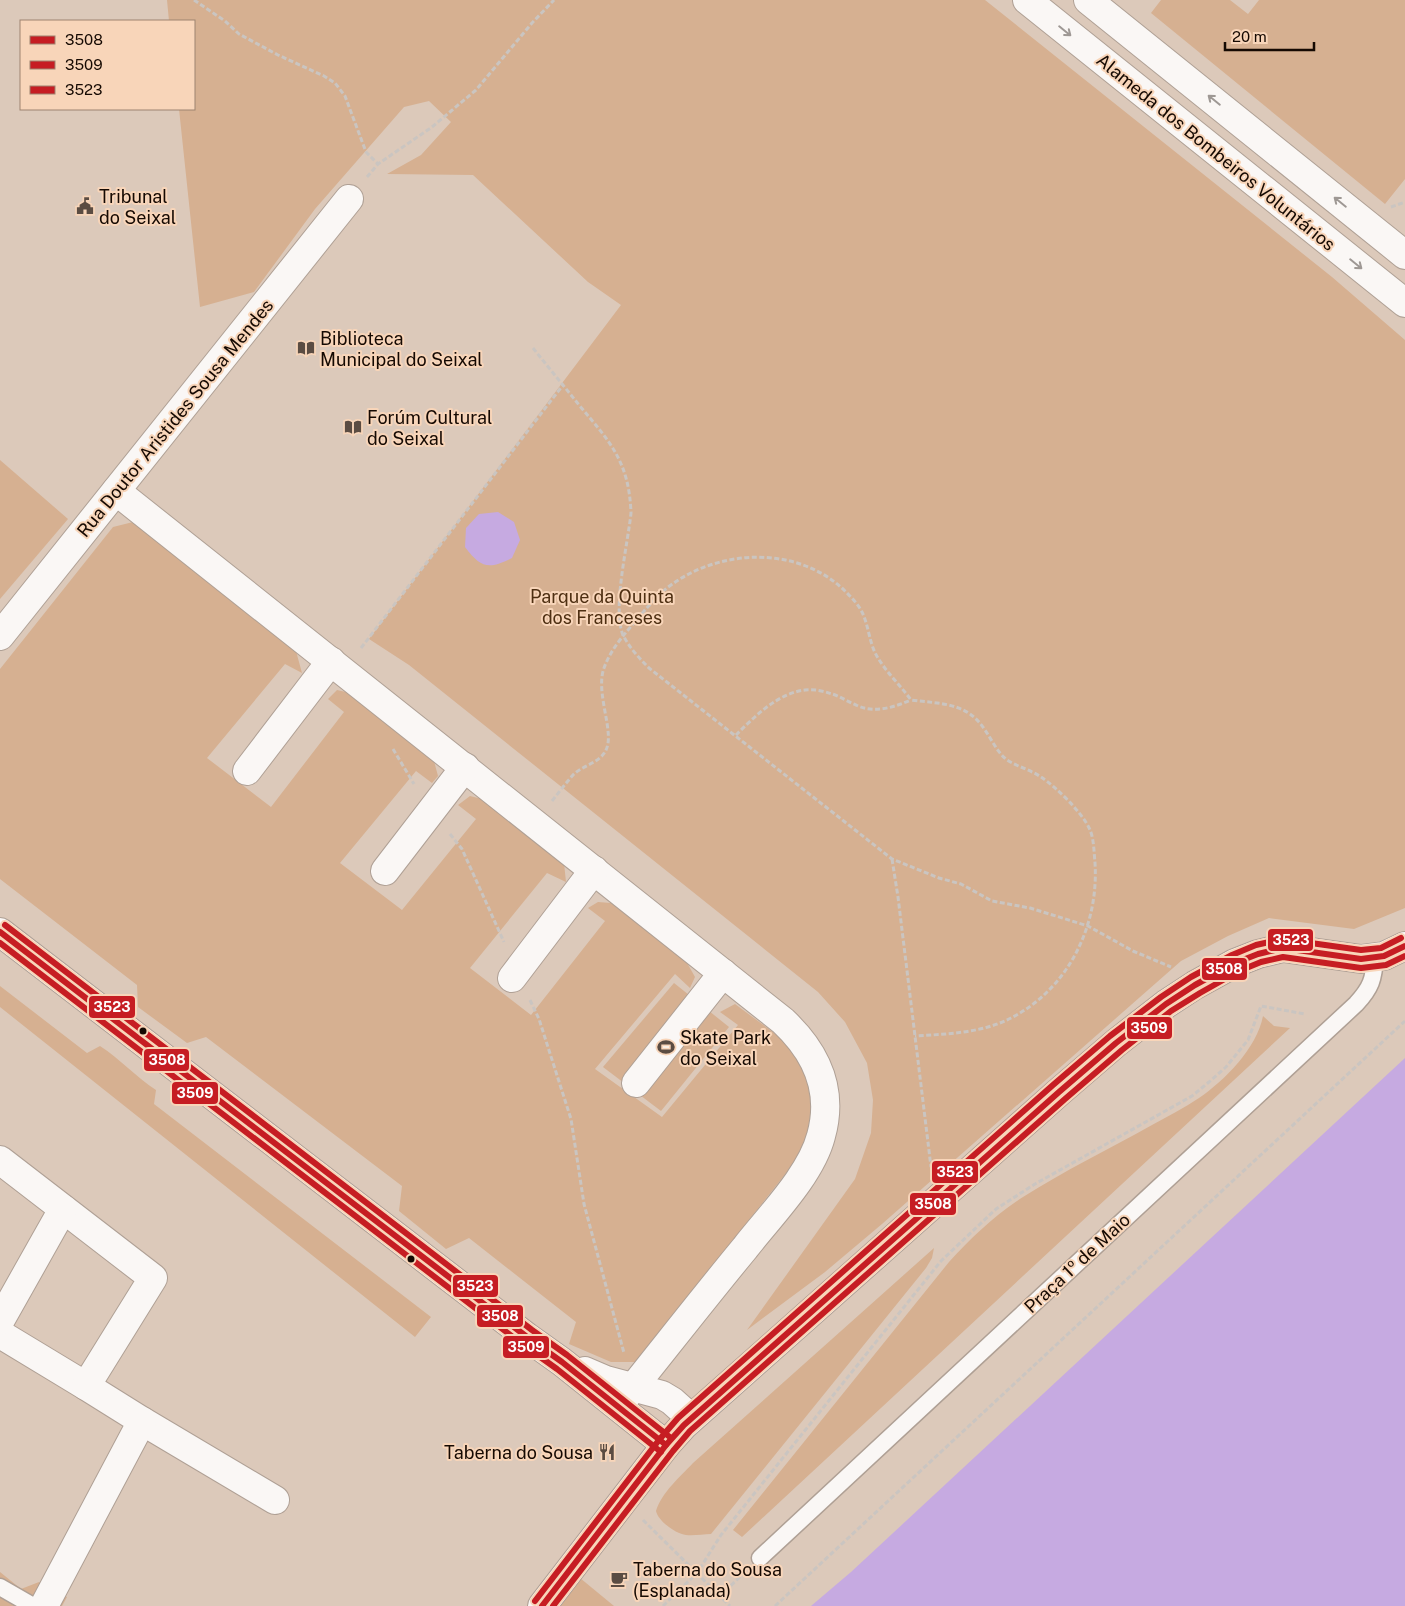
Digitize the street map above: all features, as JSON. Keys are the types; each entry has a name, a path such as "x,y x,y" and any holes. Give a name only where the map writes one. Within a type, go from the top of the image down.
{"street":[{"name":"Alameda dos Bombeiros Voluntários","path":"1027,0 1405,303"},
{"path":"1096,2 1405,255"},
{"name":"Rua Doutor Aristides Sousa Mendes","path":"0,636 349,199"},
{"path":"116,491 723,972 798,1034 811,1052 820,1073 825,1096 825,1116 821,1137 815,1153 789,1193 625,1397"},
{"path":"248,771 337,666"},
{"path":"385,871 465,768"},
{"path":"515,975 594,870"},
{"path":"0,932 519,1331 562,1362 625,1397 666,1445"},
{"path":"542,1606 666,1445 691,1418 1116,1043 1166,1004 1236,963 1258,954 1283,948 1360,959 1392,953 1405,946"},
{"path":"636,1083 723,972"},
{"path":"0,1160 153,1278 86,1386"},
{"path":"0,1321 63,1208"},
{"path":"0,1334 274,1500"},
{"path":"625,1397 662,1395 672,1401 691,1418"},
{"path":"44,1606 142,1421"}],"lane":[{"name":"Praça 1º de Maio","path":"760,1558 1356,1004 1366,993 1374,977 1374,957"},
{"path":"0,1587 33,1606"}],"path":[{"path":"194,0 240,34 284,59 324,76 334,83 345,96 366,152 378,164"},
{"path":"349,199 378,164 432,126 476,90 532,23 554,0"},
{"path":"533,348 605,434 616,452 627,482 630,513 619,616 624,636 638,657 649,668 892,859 939,878 961,884 992,901 1030,908 1088,926 1133,951 1205,980"},
{"path":"337,666 563,385"},
{"path":"534,823 574,773 599,759 606,750 609,739 601,691 604,670 610,654 645,610 668,588 693,572 723,560 747,557 791,561 816,571 836,582 859,606 878,658 912,700"},
{"path":"736,735 754,716 778,700 805,690 834,694 858,707 872,709 890,708 912,700 949,705 967,711 977,718 998,751 1006,759 1041,777 1076,810 1090,830 1095,876 1093,903 1088,926 1080,946 1054,985 1032,1006 1010,1019 980,1030 915,1036"},
{"path":"390,746 432,811 462,850 515,975 539,1019 571,1119 584,1204 625,1397"},
{"path":"892,859 935,1202"},
{"path":"663,1606 697,1573 721,1534 941,1262 969,1233 996,1209 1035,1184 1192,1096 1226,1067 1248,1040 1261,1006 1305,1014"},
{"path":"775,1606 1405,1021"},
{"path":"623,1500 730,1606"},
{"path":"720,1596 760,1558"}],"green space":[{"name":"Parque da Quinta dos Franceses","path":"167,0 985,0 1332,277 1405,340 1405,908 1354,929 1269,918 1228,936 1181,961 882,1224 825,1272 747,1330 855,1179 871,1133 873,1100 867,1063 845,1022 818,992 409,665 369,639 621,305 588,282 473,175 387,174 421,155 451,122 429,101 404,107 315,209 254,292 200,307 179,110 195,110 195,20 169,20"},
{"path":"1161,0 1230,0 1248,14 1259,0 1405,0 1405,179 1385,204 1151,13"},
{"path":"0,460 68,519 0,599"},
{"path":"133,522 296,651 302,673 285,664 207,758 271,807 344,712 328,699 337,690 350,693 434,761 438,776 432,783 416,771 340,863 402,910 476,819 458,805 470,796 486,800 564,863 566,882 547,873 470,968 531,1015 605,921 588,908 598,902 611,903 686,961 695,977 690,988 675,974 595,1069 662,1117 738,1025 720,1012 735,1004 778,1036 799,1056 814,1102 805,1149 637,1362 611,1362 569,1344 576,1322 469,1238 446,1249 399,1211 402,1186 206,1037 187,1043 138,1007 137,985 0,879 0,669 113,527"},
{"name":"Skate Park do Seixal","path":"674,983 729,1027 661,1111 603,1067"},
{"path":"0,986 87,1053 100,1046 107,1051 156,1090 154,1104 431,1317 415,1337 0,1007"},
{"path":"1263,1016 1274,1026 1290,1028 742,1537 733,1530 949,1262 975,1236 1003,1211 1039,1187 1182,1109 1209,1091 1229,1073 1247,1052 1260,1028"},
{"path":"934,1248 932,1258 926,1268 711,1534 686,1535 673,1530 664,1523 656,1511 662,1497 693,1463"},
{"path":"0,1572 21,1589 39,1582 67,1597 62,1606 0,1606"},
{"path":"580,1578 614,1606 559,1606"}],"shaded area":[{"path":"498,512 514,522 520,540 512,558 497,564 486,565 476,559 465,547 466,528 479,514"},
{"path":"1405,1058 1405,1606 811,1606 851,1572"}],"transit line":[{"name":"3523","path":"5,925 567,1355 671,1438"},
{"name":"3508","path":"0,932 562,1362 666,1445"},
{"name":"3523","path":"535,1601 678,1418 1110,1036 1191,977 1232,955 1256,945 1282,939 1361,950 1381,948 1401,938"},
{"name":"3509","path":"0,943 557,1369 661,1452"},
{"name":"3508","path":"542,1606 666,1445 684,1425 1059,1092 1116,1043 1166,1004 1195,985 1235,963 1258,954 1283,948 1361,959 1384,956 1405,946"},
{"name":"3509","path":"553,1606 690,1431 1065,1099 1171,1011 1239,971 1261,962 1283,957 1361,968 1386,965 1405,956"}],"place":[{"name":"Tribunal do Seixal","path":"85,206"},
{"name":"Biblioteca Municipal do Seixal","path":"306,348"},
{"name":"Forúm Cultural do Seixal","path":"353,427"},
{"name":"Skate Park do Seixal","path":"666,1047"},
{"name":"Taberna do Sousa","path":"607,1452"},
{"name":"Taberna do Sousa (Esplanada)","path":"619,1579"}]}
